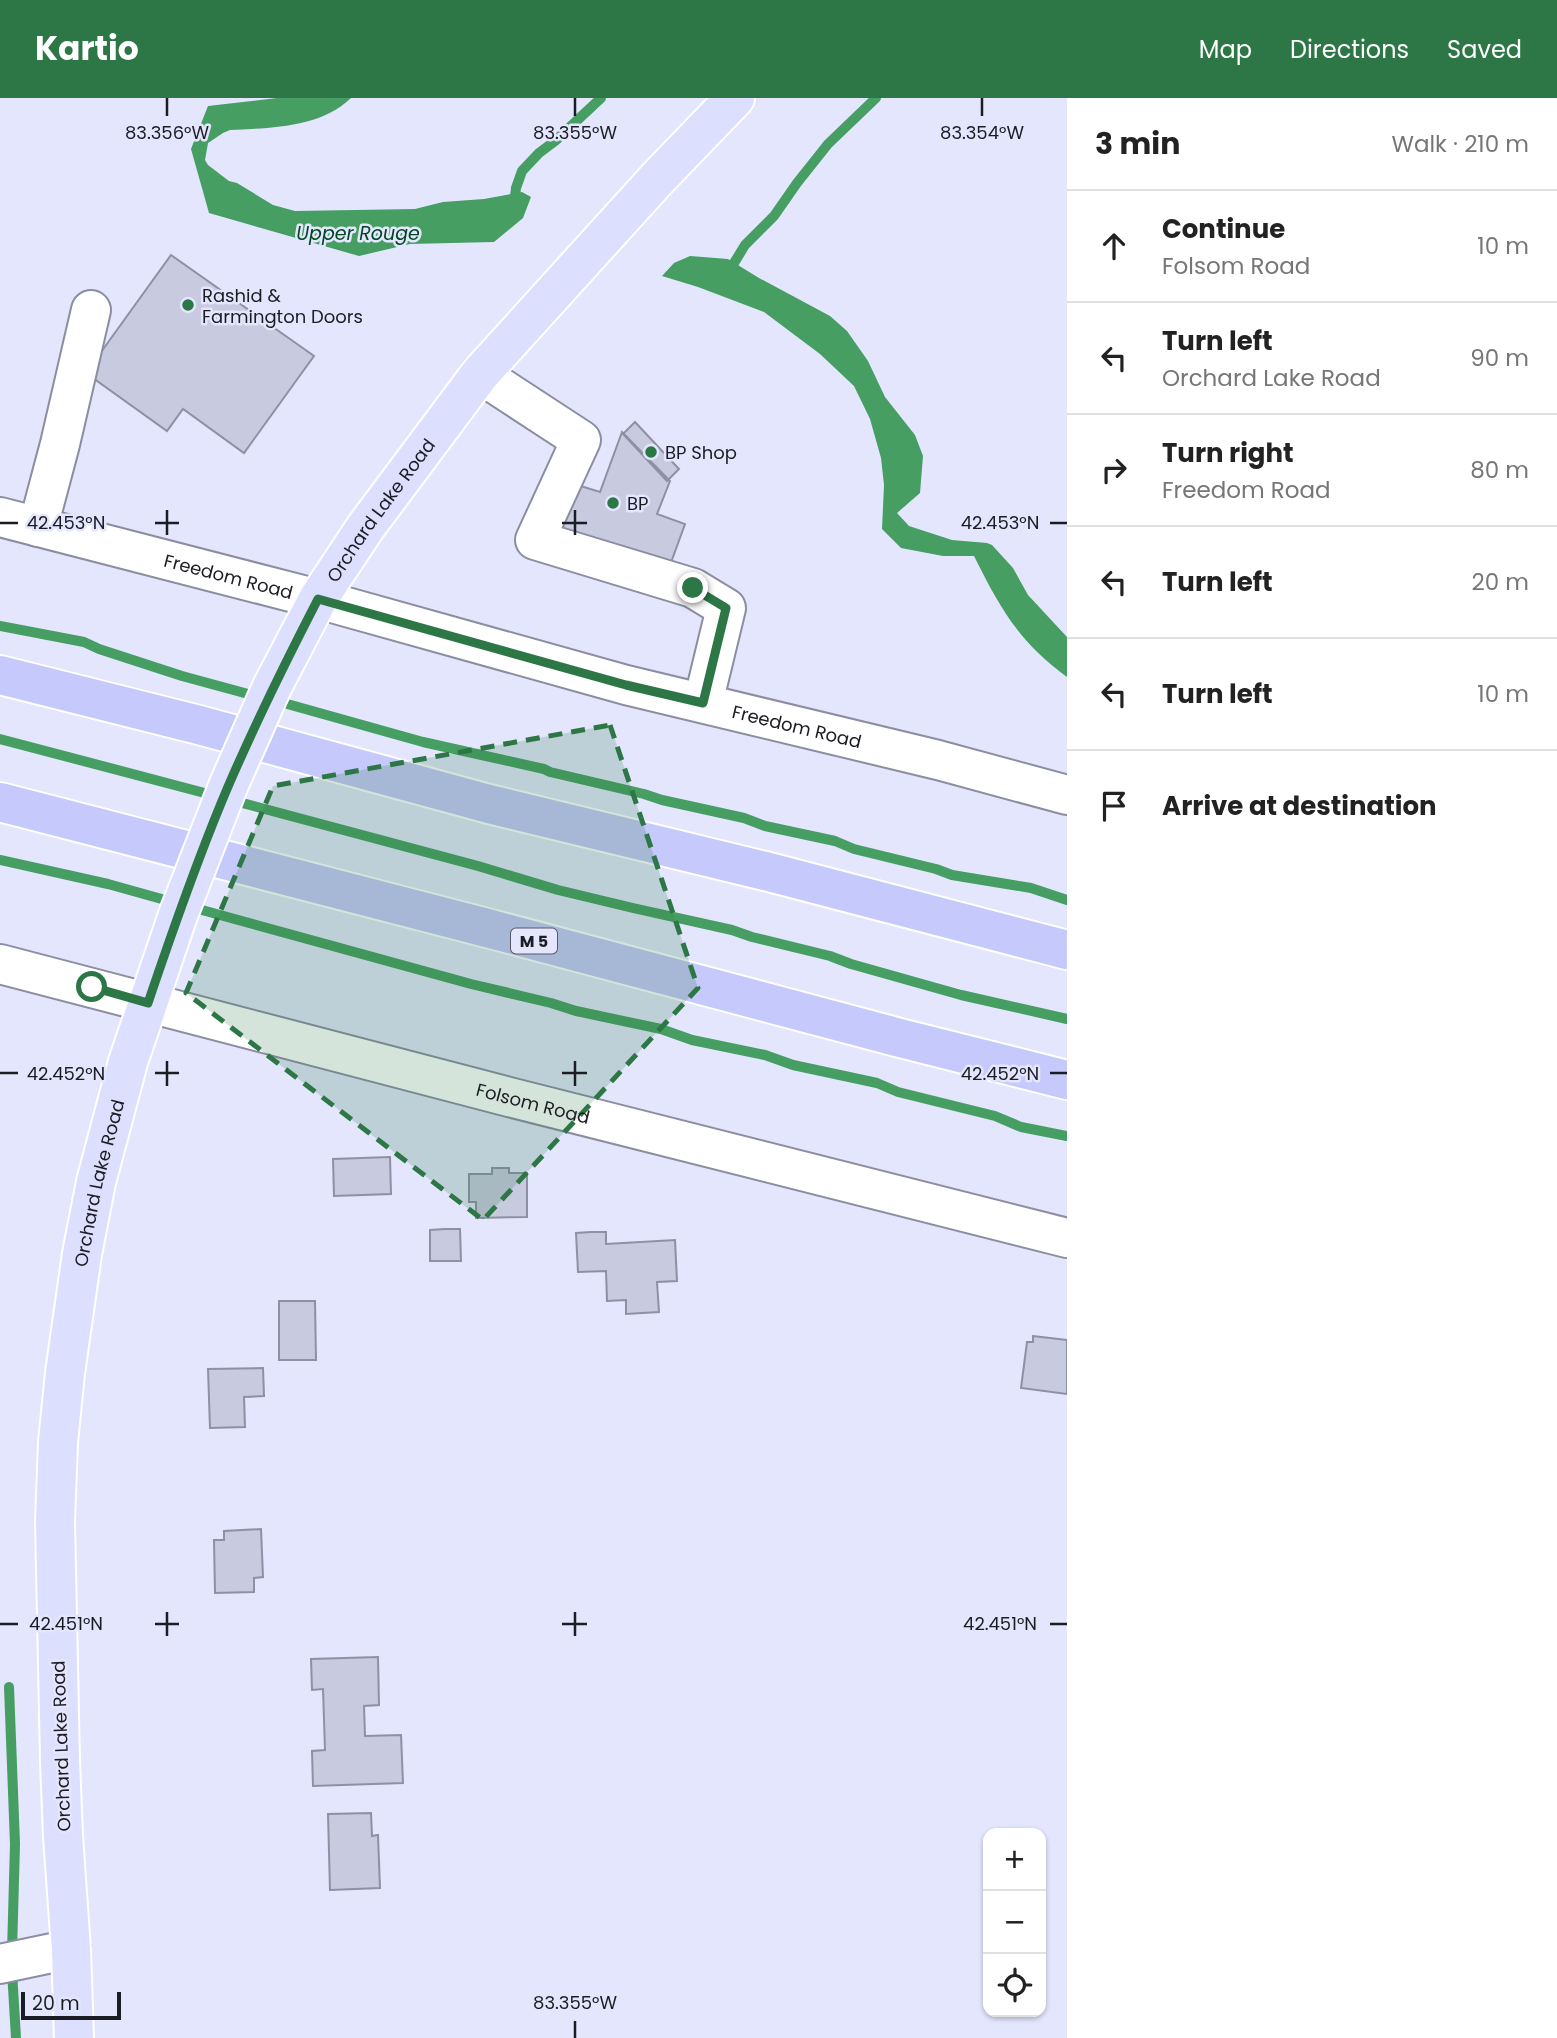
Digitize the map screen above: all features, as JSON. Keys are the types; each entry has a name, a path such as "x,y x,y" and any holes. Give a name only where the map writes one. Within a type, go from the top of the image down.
{"highway":[{"path":"0,676 199,725 489,804 765,871 1067,950"},
{"name":"M 5","path":"0,802 1067,1080"}],"main road":[{"name":"Orchard Lake Road","path":"74,2038 60,1761 55,1522 58,1442 65,1373 96,1182 128,1062 148,1003 178,915 229,784 272,687 318,599 365,528 480,374 656,180 735,98"}],"street":[{"path":"38,527 91,310"},
{"path":"480,374 581,440 535,540 693,588 726,608 703,703"},
{"name":"Freedom Road","path":"0,517 318,599 626,685 938,760 1067,795"},
{"name":"Folsom Road","path":"0,964 509,1097 1067,1238"},
{"path":"0,1964 71,1949"}],"highlighted area":[{"path":"610,725 698,988 483,1220 186,993 273,786"}],"water":[{"name":"Upper Rouge","path":"277,98 351,98 339,108 310,121 278,127 230,130 208,143 205,160 208,165 229,181 273,205 295,211 415,209 443,202 484,199 522,192 531,197 523,218 494,242 410,244 359,256 209,213 191,149 208,106"},
{"path":"690,256 728,259 830,316 847,331 868,361 885,397 915,435 923,456 920,493 897,513 909,526 952,540 992,545 1013,568 1028,595 1067,637 1067,677 1036,651 1012,623 974,556 943,556 901,548 882,529 884,485 881,458 870,419 854,386 820,354 764,312 662,276 674,263"}],"building":[{"name":"Rashid & Farmington Doors","path":"171,255 314,356 244,453 183,409 167,431 86,373"},
{"name":"BP Shop","path":"635,422 679,469 667,481 623,434"},
{"name":"BP","path":"622,432 670,481 657,514 685,524 669,568 556,528 571,483 600,492"},
{"path":"390,1157 391,1194 334,1196 333,1159"},
{"path":"492,1168 509,1168 509,1173 527,1173 527,1217 476,1218 476,1202 469,1202 469,1174 492,1174"},
{"path":"460,1229 461,1261 430,1261 430,1230"},
{"path":"606,1232 606,1244 675,1240 677,1281 657,1282 659,1312 626,1314 626,1300 607,1301 606,1271 578,1272 576,1233"},
{"path":"279,1301 315,1301 316,1360 279,1360"},
{"path":"1033,1336 1067,1340 1067,1394 1021,1388 1027,1342 1033,1342"},
{"path":"263,1368 264,1396 244,1397 245,1427 210,1428 208,1369"},
{"path":"261,1529 263,1577 254,1578 254,1592 215,1593 214,1540 224,1540 224,1531"},
{"path":"378,1657 379,1705 364,1706 365,1736 401,1735 403,1783 313,1786 312,1751 325,1750 323,1689 312,1690 311,1659"},
{"path":"371,1813 372,1836 378,1835 380,1888 330,1890 328,1814"}],"waterway":[{"path":"514,205 522,171 601,98"},
{"path":"728,273 745,245 774,216 828,144 876,98"},
{"path":"0,626 84,642 182,676 259,697"},
{"path":"273,700 423,742 744,818 765,826 835,841 854,849 952,875 1031,888 1067,900"},
{"path":"0,739 216,796"},
{"path":"231,800 558,890 732,930 961,995 1067,1019"},
{"path":"0,860 108,884 176,903"},
{"path":"191,907 471,984 661,1029 692,1040 765,1055 793,1065 877,1083 898,1092 995,1116 1021,1127 1067,1136"},
{"path":"9,1687 15,1844 12,1952"},
{"path":"12,1971 16,2038"}],"place":[{"name":"Rashid & Farmington Doors","path":"188,305"},
{"name":"BP Shop","path":"651,452"},
{"name":"BP","path":"613,503"}],"route":[{"path":"92,987 148,1003 178,915 229,784 272,687 318,599 626,685 703,703 726,608 693,588"}]}
